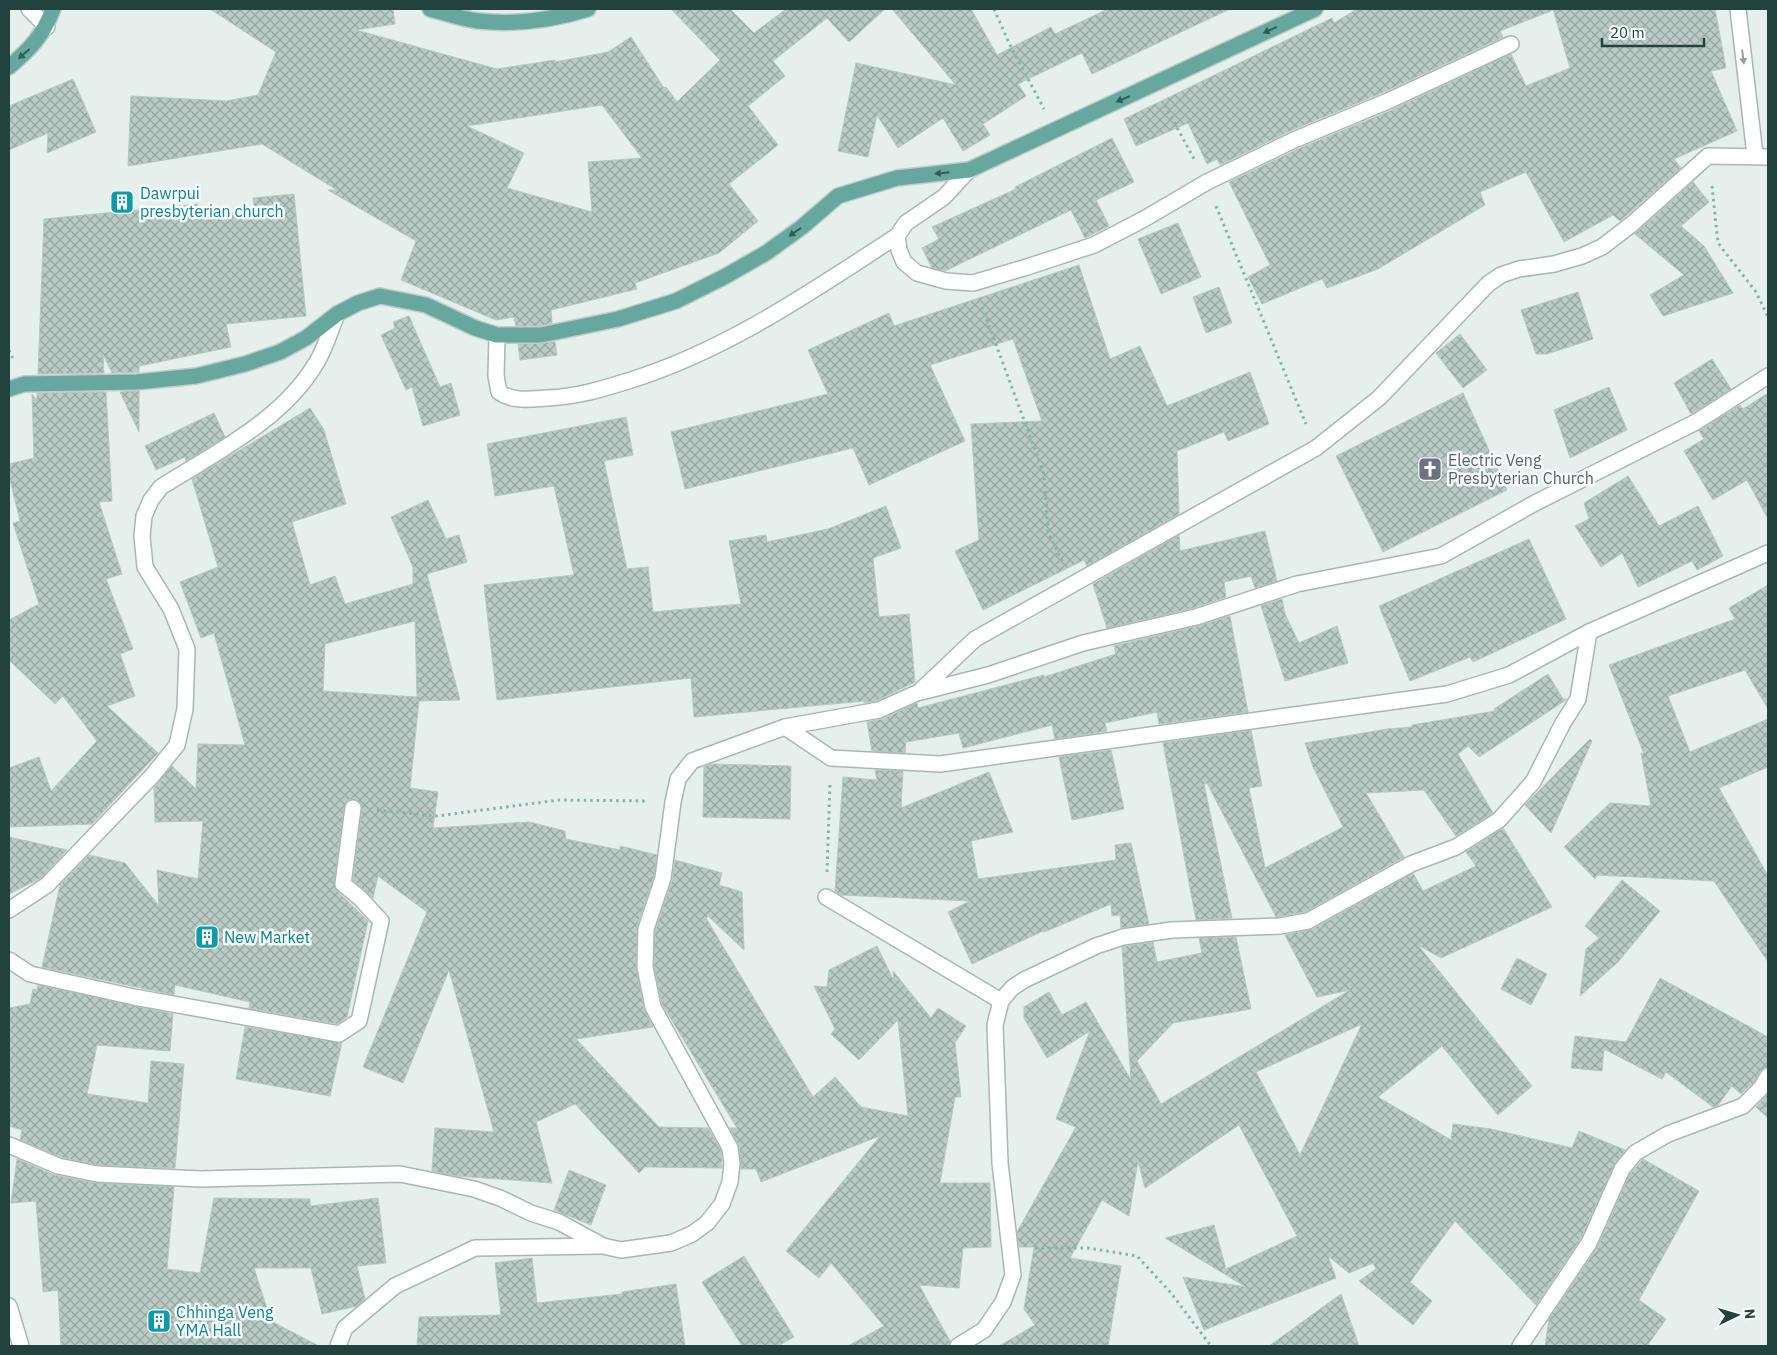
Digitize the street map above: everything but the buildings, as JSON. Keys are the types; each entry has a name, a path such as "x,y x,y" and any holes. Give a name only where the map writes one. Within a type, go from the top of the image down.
{"main road":[{"path":"9,67 32,47 47,28 53,9"},
{"path":"430,9 477,21 521,22 569,15 588,9"},
{"path":"9,389 24,384 137,382 196,376 245,364 280,352 306,338 337,314 358,303 380,296 426,305 475,328 498,335 541,335 618,319 676,301 724,278 766,253 802,227 838,196 898,178 969,170 1054,128 1153,86 1314,9"}],"street":[{"path":"29,9 47,28"},
{"path":"919,692 975,639 1316,448 1379,398 1488,284 1501,275 1519,268 1554,264 1582,256 1602,247 1632,224 1708,156 1762,156 1738,9"},
{"path":"897,236 899,250 904,262 917,273 946,281 973,283 1094,245 1144,219 1207,182 1294,140 1388,101 1511,44"},
{"path":"498,335 496,376 499,392 506,397 519,400 565,397 597,391 677,364 757,325 897,236 906,223 944,197 969,170"},
{"path":"9,910 47,885 152,776 177,745 185,709 187,649 171,608 146,567 142,536 144,516 151,500 161,487 253,429 282,404 302,382 318,360 337,314"},
{"path":"338,1346 345,1328 394,1286 475,1248 603,1246 621,1250 671,1243 692,1234 707,1223 722,1204 730,1182 732,1164 730,1148 653,1007 647,981 646,929 663,878 678,779 692,762 786,727 879,710 919,692 988,676 1083,643 1196,616 1297,584 1441,556 1535,503 1696,422 1768,376"},
{"path":"786,727 831,758 940,764 1447,694 1509,675 1589,632 1768,553"},
{"path":"958,1346 984,1330 1003,1302 1013,1275 1012,1249 1000,1164 996,1025 1001,1002 1012,988 1024,980 1096,946 1123,938 1172,930 1280,926 1308,921 1412,864 1456,847 1498,820 1533,782 1563,723 1578,699 1589,632"},
{"path":"9,960 30,974 134,997 339,1034 359,1021 381,921 360,898 343,884 353,808"},
{"path":"826,897 1001,1002"},
{"path":"1520,1346 1589,1243 1622,1169 1635,1153 1668,1134 1743,1106 1761,1088 1768,1076"},
{"path":"9,1145 58,1166 97,1174 201,1178 400,1174 474,1189 500,1198 531,1213 559,1222 603,1246"},
{"path":"9,1306 21,1346"}],"path":[{"path":"994,9 1009,43 1054,128"},
{"path":"1153,86 1207,182 1316,448"},
{"path":"1708,156 1718,243 1756,292 1768,317"},
{"path":"973,283 1044,474 1048,532 1074,585"},
{"path":"826,897 831,758"},
{"path":"353,808 437,816 559,800 673,802"},
{"path":"1012,1249 1088,1248 1137,1256 1172,1293 1211,1346"}],"place":[{"name":"Dawrpui presbyterian church","path":"122,202"},
{"name":"Electric Veng Presbyterian Church","path":"1430,469"},
{"name":"New Market","path":"207,937"},
{"name":"Chhinga Veng YMA Hall","path":"159,1321"}]}
